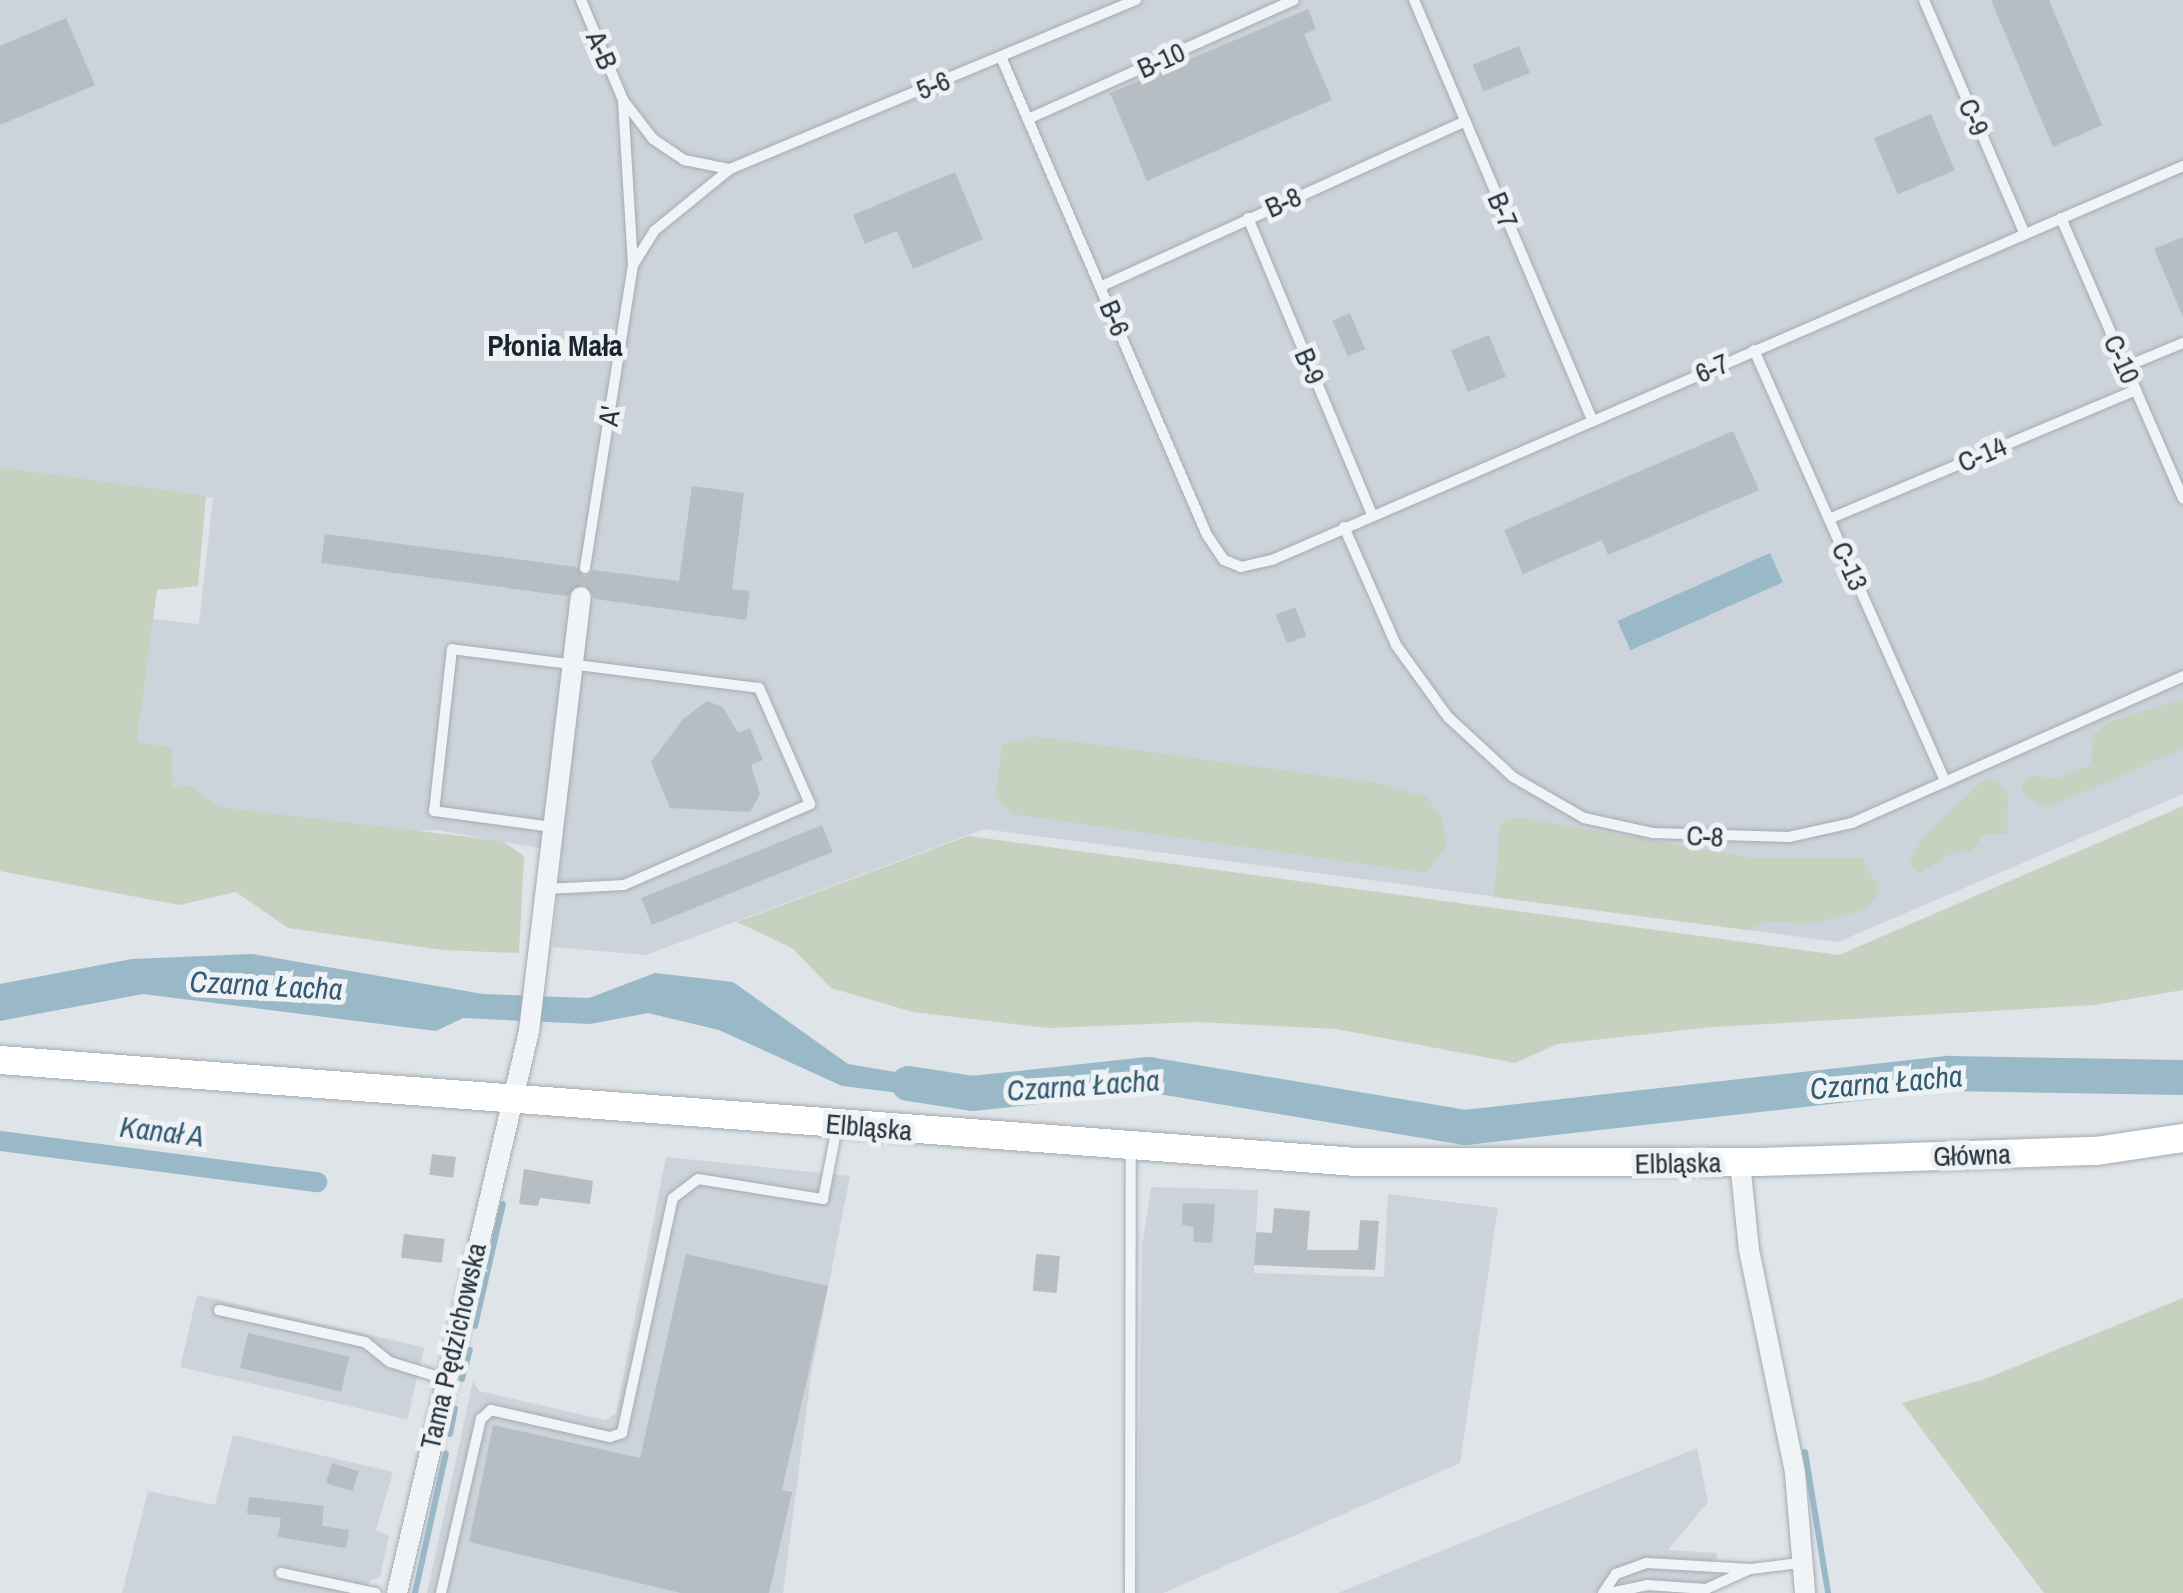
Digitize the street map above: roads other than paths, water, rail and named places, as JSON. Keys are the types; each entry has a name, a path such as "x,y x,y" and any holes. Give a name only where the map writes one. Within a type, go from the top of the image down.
{"main road":[{"name":"Elbląska","path":"0,1060 1131,1150 1504,1166 1750,1162"},
{"name":"Główna","path":"1750,1162 2096,1151 2183,1138"}],"street":[{"name":"Tama Pędzichowska","path":"397,1593 529,1031 581,597"},
{"path":"1750,1162 1749,1250 1795,1473 1800,1563 1806,1593"}],"lane":[{"name":"A-B","path":"582,0 623,100"},
{"name":"5-6","path":"730,169 1001,57 1117,4 1136,0"},
{"name":"B-10","path":"1028,119 1294,0"},
{"name":"B-7","path":"1414,0 1592,420"},
{"name":"C-9","path":"1924,0 2025,234"},
{"name":"B-6","path":"1001,57 1208,535 1224,560 1241,567"},
{"path":"623,100 652,140 684,160 730,169"},
{"name":"A'","path":"584,568 634,265 623,100"},
{"name":"B-8","path":"1102,286 1465,121"},
{"name":"6-7","path":"1241,567 1344,527 2183,166"},
{"name":"A'","path":"634,265 664,220 730,169"},
{"name":"B-9","path":"1248,218 1372,514"},
{"name":"C-10","path":"2060,218 2183,499"},
{"path":"2125,367 2183,342"},
{"name":"C-13","path":"1754,350 1945,782"},
{"name":"C-14","path":"1829,519 2136,390"},
{"name":"C-8","path":"1344,527 1396,645 1448,717 1513,778 1584,818 1653,833 1788,837 1852,823 2183,676"},
{"path":"546,889 624,885 810,804 759,688 452,649 434,811 554,828"},
{"path":"441,1593 481,1418 492,1410 610,1437 622,1432 673,1198 698,1180 823,1199 838,1125"},
{"path":"1130,1593 1131,1150"},
{"path":"219,1310 365,1342 390,1362 445,1379"},
{"path":"1606,1593 1616,1574 1647,1564 1751,1569 1800,1563"},
{"path":"1606,1593 1647,1585 1706,1588 1751,1569"},
{"path":"281,1573 376,1593"}],"water":[{"path":"1770,553 1783,582 1630,650 1617,621"},
{"path":"252,954 483,994 589,998 655,973 733,982 848,1064 972,1085 926,1096 842,1086 719,1030 648,1013 590,1024 463,1018 436,1031 143,994 0,1021 0,984 132,959"}],"waterway":[{"name":"Czarna Łacha","path":"908,1083 972,1093 1148,1074 1465,1127 1949,1073 2183,1077"},
{"name":"Kanał A","path":"0,1141 317,1182"},
{"path":"475,1326 503,1204"},
{"path":"462,1379 470,1350"},
{"path":"450,1434 455,1408"},
{"path":"1805,1452 1828,1593"},
{"path":"415,1593 446,1453"}],"district":[{"name":"Płonia Mała","path":"555,345"}]}
